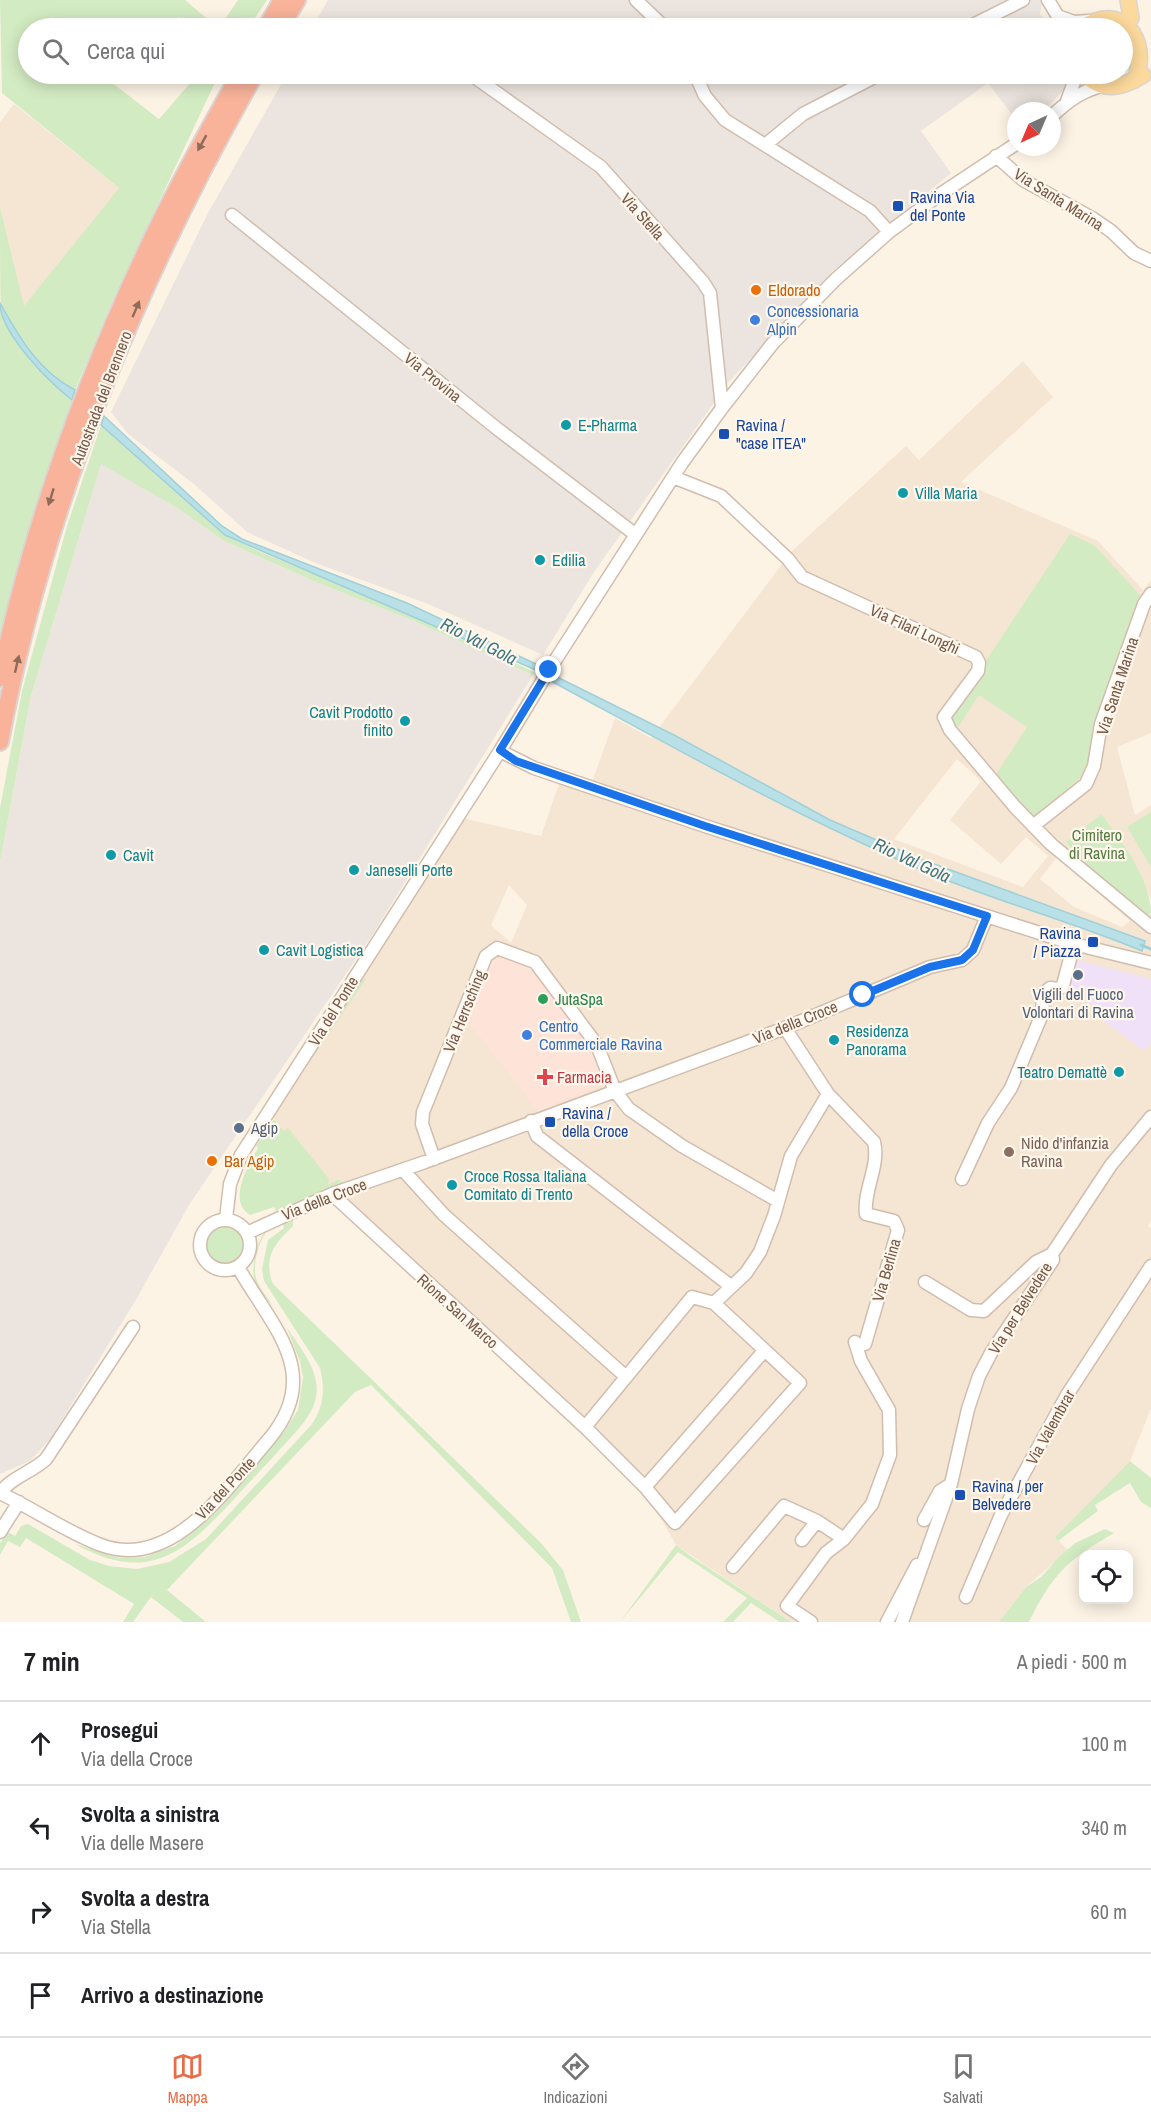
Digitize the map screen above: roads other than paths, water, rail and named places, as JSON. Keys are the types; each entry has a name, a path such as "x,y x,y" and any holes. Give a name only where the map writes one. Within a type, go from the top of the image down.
{"highway":[{"path":"272,18 282,0"},
{"path":"286,18 297,0"},
{"name":"Autostrada del Brennero","path":"0,678 32,557 143,258 235,84"},
{"name":"Autostrada del Brennero","path":"92,397 195,183 249,84"},
{"name":"Autostrada del Brennero","path":"0,742 21,645 82,427"}],"main road":[{"path":"1094,18 1114,0"},
{"path":"1099,18 1110,13 1131,18 1128,0"},
{"path":"1133,20 1144,30 1150,43 1148,64 1135,81"},
{"path":"1135,81 1151,71"},
{"path":"1098,84 1113,88 1126,84"}],"street":[{"path":"636,0 654,18"},
{"path":"987,18 1023,0"},
{"path":"1048,0 1060,18"},
{"name":"Via Stella","path":"484,84 600,166 704,282 710,293 722,408"},
{"path":"700,84 705,96 725,120 870,211 889,232"},
{"path":"765,145 803,114 861,84"},
{"path":"1067,102 1073,84"},
{"path":"1061,108 1084,91 1101,86"},
{"path":"1007,149 889,232 836,279 773,344 722,408 673,477 546,674 500,750 534,768 1074,944 1150,957"},
{"name":"Via Santa Marina","path":"996,156 1023,180 1092,218 1111,231 1134,253 1151,261"},
{"name":"Via Provina","path":"232,215 495,427 636,535"},
{"name":"Via Filari Longhi","path":"673,477 721,496 788,559 802,577 976,657 979,663 978,671 945,717 951,730 1051,844 1151,927"},
{"name":"Via Santa Marina","path":"1033,825 1086,784 1094,766 1101,724 1144,604 1151,594"},
{"name":"Via del Ponte","path":"226,1219 230,1184 241,1155 500,750"},
{"name":"Via della Croce","path":"247,1233 277,1217 332,1194 434,1159 785,1028 930,967 962,960 973,950 987,916"},
{"path":"962,1179 988,1123 1011,1088 1042,1012 1042,994 1050,988 1059,989 1064,985 1074,944"},
{"name":"Via Herrsching","path":"434,1159 422,1124 423,1112 486,956 493,949 502,949 535,962 597,1045 615,1091"},
{"name":"Via Berlina","path":"785,1028 828,1094 874,1142 877,1152 865,1203 866,1214 894,1221 898,1230 860,1347 889,1410 890,1455 872,1504 843,1539"},
{"path":"615,1091 628,1109 673,1140 778,1201"},
{"path":"585,1427 624,1375 692,1297 714,1303 746,1273 760,1252 795,1146 828,1094"},
{"name":"Via per Belvedere","path":"902,1622 939,1523 951,1484 968,1409 979,1376 991,1353 1053,1260 1052,1254 1111,1166 1151,1117"},
{"path":"531,1121 537,1136 728,1284"},
{"path":"403,1170 444,1215 624,1375"},
{"name":"Rione San Marco","path":"332,1194 585,1427 645,1487 675,1523 800,1383 714,1303"},
{"path":"226,1219 242,1225 247,1233 250,1250 238,1267 229,1270 216,1269 207,1263 200,1248 200,1238 206,1228 215,1221 226,1219"},
{"path":"925,1282 971,1310 984,1311 1036,1262 1052,1254"},
{"name":"Via Valembrar","path":"966,1597 1001,1515 1067,1395 1151,1266"},
{"name":"Via del Ponte","path":"0,1493 99,1545 121,1550 145,1549 166,1542 177,1537 202,1514 282,1424 293,1400 295,1375 292,1361 284,1343 238,1267"},
{"path":"0,1493 4,1487 33,1471 46,1459 133,1327"},
{"path":"645,1487 764,1351"},
{"path":"924,1520 940,1491 951,1484"},
{"path":"0,1532 19,1502"},
{"path":"733,1567 784,1506 817,1521 843,1539 826,1553 786,1606 811,1622"},
{"path":"802,1540 817,1521"},
{"name":"Via per Belvedere","path":"887,1622 939,1523"}],"water":[{"path":"0,303 40,364 75,390 72,400 27,356 8,328"},
{"path":"104,416 222,526 242,539 407,603 538,665 551,674 674,735 830,820 923,860 1145,941 1142,951 951,882 876,850 735,780 551,681 538,671 225,535 101,425"}],"waterway":[{"name":"Rio Val Gola","path":"1141,945 1151,949"}],"place":[{"name":"Ravina Via del Ponte","path":"898,206"},
{"name":"Eldorado","path":"756,290"},
{"name":"Concessionaria Alpin","path":"755,320"},
{"name":"E-Pharma","path":"566,425"},
{"name":"Ravina / \"case ITEA\"","path":"724,434"},
{"name":"Villa Maria","path":"903,493"},
{"name":"Edilia","path":"540,560"},
{"name":"Cavit Prodotto finito","path":"405,721"},
{"name":"Cavit","path":"111,855"},
{"name":"Janeselli Porte","path":"354,870"},
{"name":"Ravina / Piazza","path":"1093,942"},
{"name":"Cavit Logistica","path":"264,950"},
{"name":"Vigili del Fuoco Volontari di Ravina","path":"1078,975"},
{"name":"JutaSpa","path":"543,999"},
{"name":"Centro Commerciale Ravina","path":"527,1035"},
{"name":"Residenza Panorama","path":"834,1040"},
{"name":"Teatro Demattè","path":"1119,1072"},
{"name":"Farmacia","path":"545,1077"},
{"name":"Ravina / della Croce","path":"550,1122"},
{"name":"Agip","path":"239,1128"},
{"name":"Nido d'infanzia Ravina","path":"1009,1152"},
{"name":"Bar Agip","path":"212,1161"},
{"name":"Croce Rossa Italiana Comitato di Trento","path":"452,1185"},
{"name":"Ravina / per Belvedere","path":"960,1495"}],"park label":[{"name":"Cimitero di Ravina","path":"1097,844"}]}
